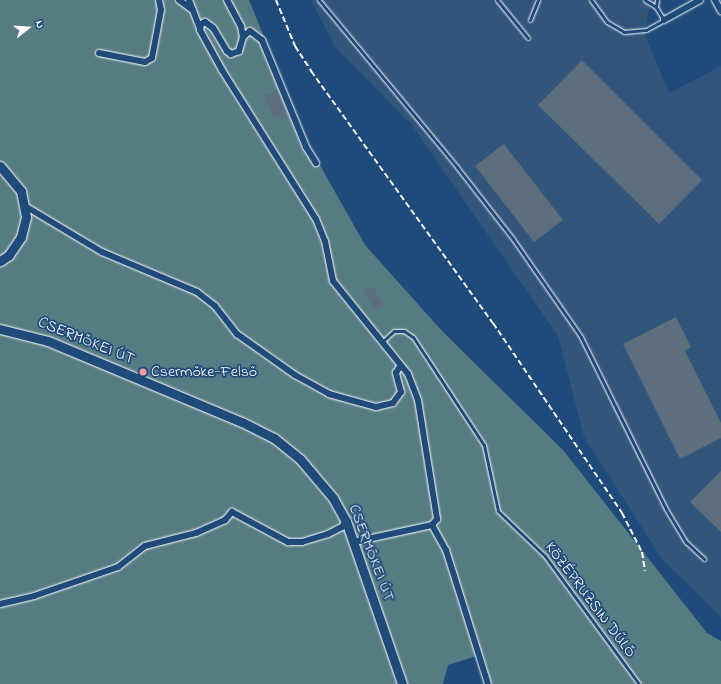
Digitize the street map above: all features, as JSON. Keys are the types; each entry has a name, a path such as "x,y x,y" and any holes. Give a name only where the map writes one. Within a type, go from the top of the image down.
{"main road":[{"path":"0,166 16,183 25,206 21,237 9,255 0,261"},
{"name":"CSERMŐKEI ÚT","path":"0,329 48,341 274,438 310,469 333,498 346,522 402,684"}],"street":[{"path":"99,53 145,62 152,58 161,10 159,0"},
{"path":"179,0 193,10"},
{"path":"189,0 200,30 222,70 316,219 325,241 333,281 382,341 400,366 408,374 418,400 438,519 432,525 354,542"},
{"path":"200,30 201,24 209,25 231,54 242,48 243,37 227,0"},
{"path":"664,20 700,0"},
{"path":"715,0 721,11"},
{"path":"243,37 250,31 262,40 306,147 316,163"},
{"path":"25,206 102,252 197,292 215,306 237,334 295,376 329,394 376,407 393,403 401,392 396,373 400,366"},
{"path":"0,604 34,596 118,567 145,546 196,533 225,520 232,512 288,542 302,542 328,534 342,527 346,522"},
{"path":"432,525 446,550 488,684"}],"lane":[{"path":"319,0 467,179 581,337 666,509 686,542 704,559"},
{"path":"497,0 528,38"},
{"path":"530,20 538,0"},
{"path":"591,0 607,22 624,32 646,30 664,20 656,7 646,0"},
{"path":"656,7 657,0"},
{"name":"KÖZÉPRUZSIN DŰLŐ","path":"382,341 394,331 404,331 413,337 484,445 498,510 545,556 639,684"}],"shaded area":[{"path":"311,0 650,0 645,35 669,93 721,66 721,617 662,559 584,437 558,336 411,124 335,47"}],"green space":[{"path":"0,0 249,0 308,144 365,245 442,331 563,450 707,633 721,641 721,684 490,684 480,655 448,665 443,684 0,684"}],"building":[{"path":"582,60 702,180 659,224 538,105"},
{"path":"278,90 286,117 281,119 280,116 274,118 264,95"},
{"path":"504,144 563,220 534,242 475,166"},
{"path":"372,286 384,305 375,310 363,292"},
{"path":"676,317 691,347 685,351 721,423 721,438 680,459 623,344"},
{"path":"721,471 721,532 690,502"}],"railway":[{"path":"276,0 295,46 311,71 493,323 622,513 642,552 645,571"}],"place":[{"name":"Csermőke-Felső","path":"143,372"}]}
